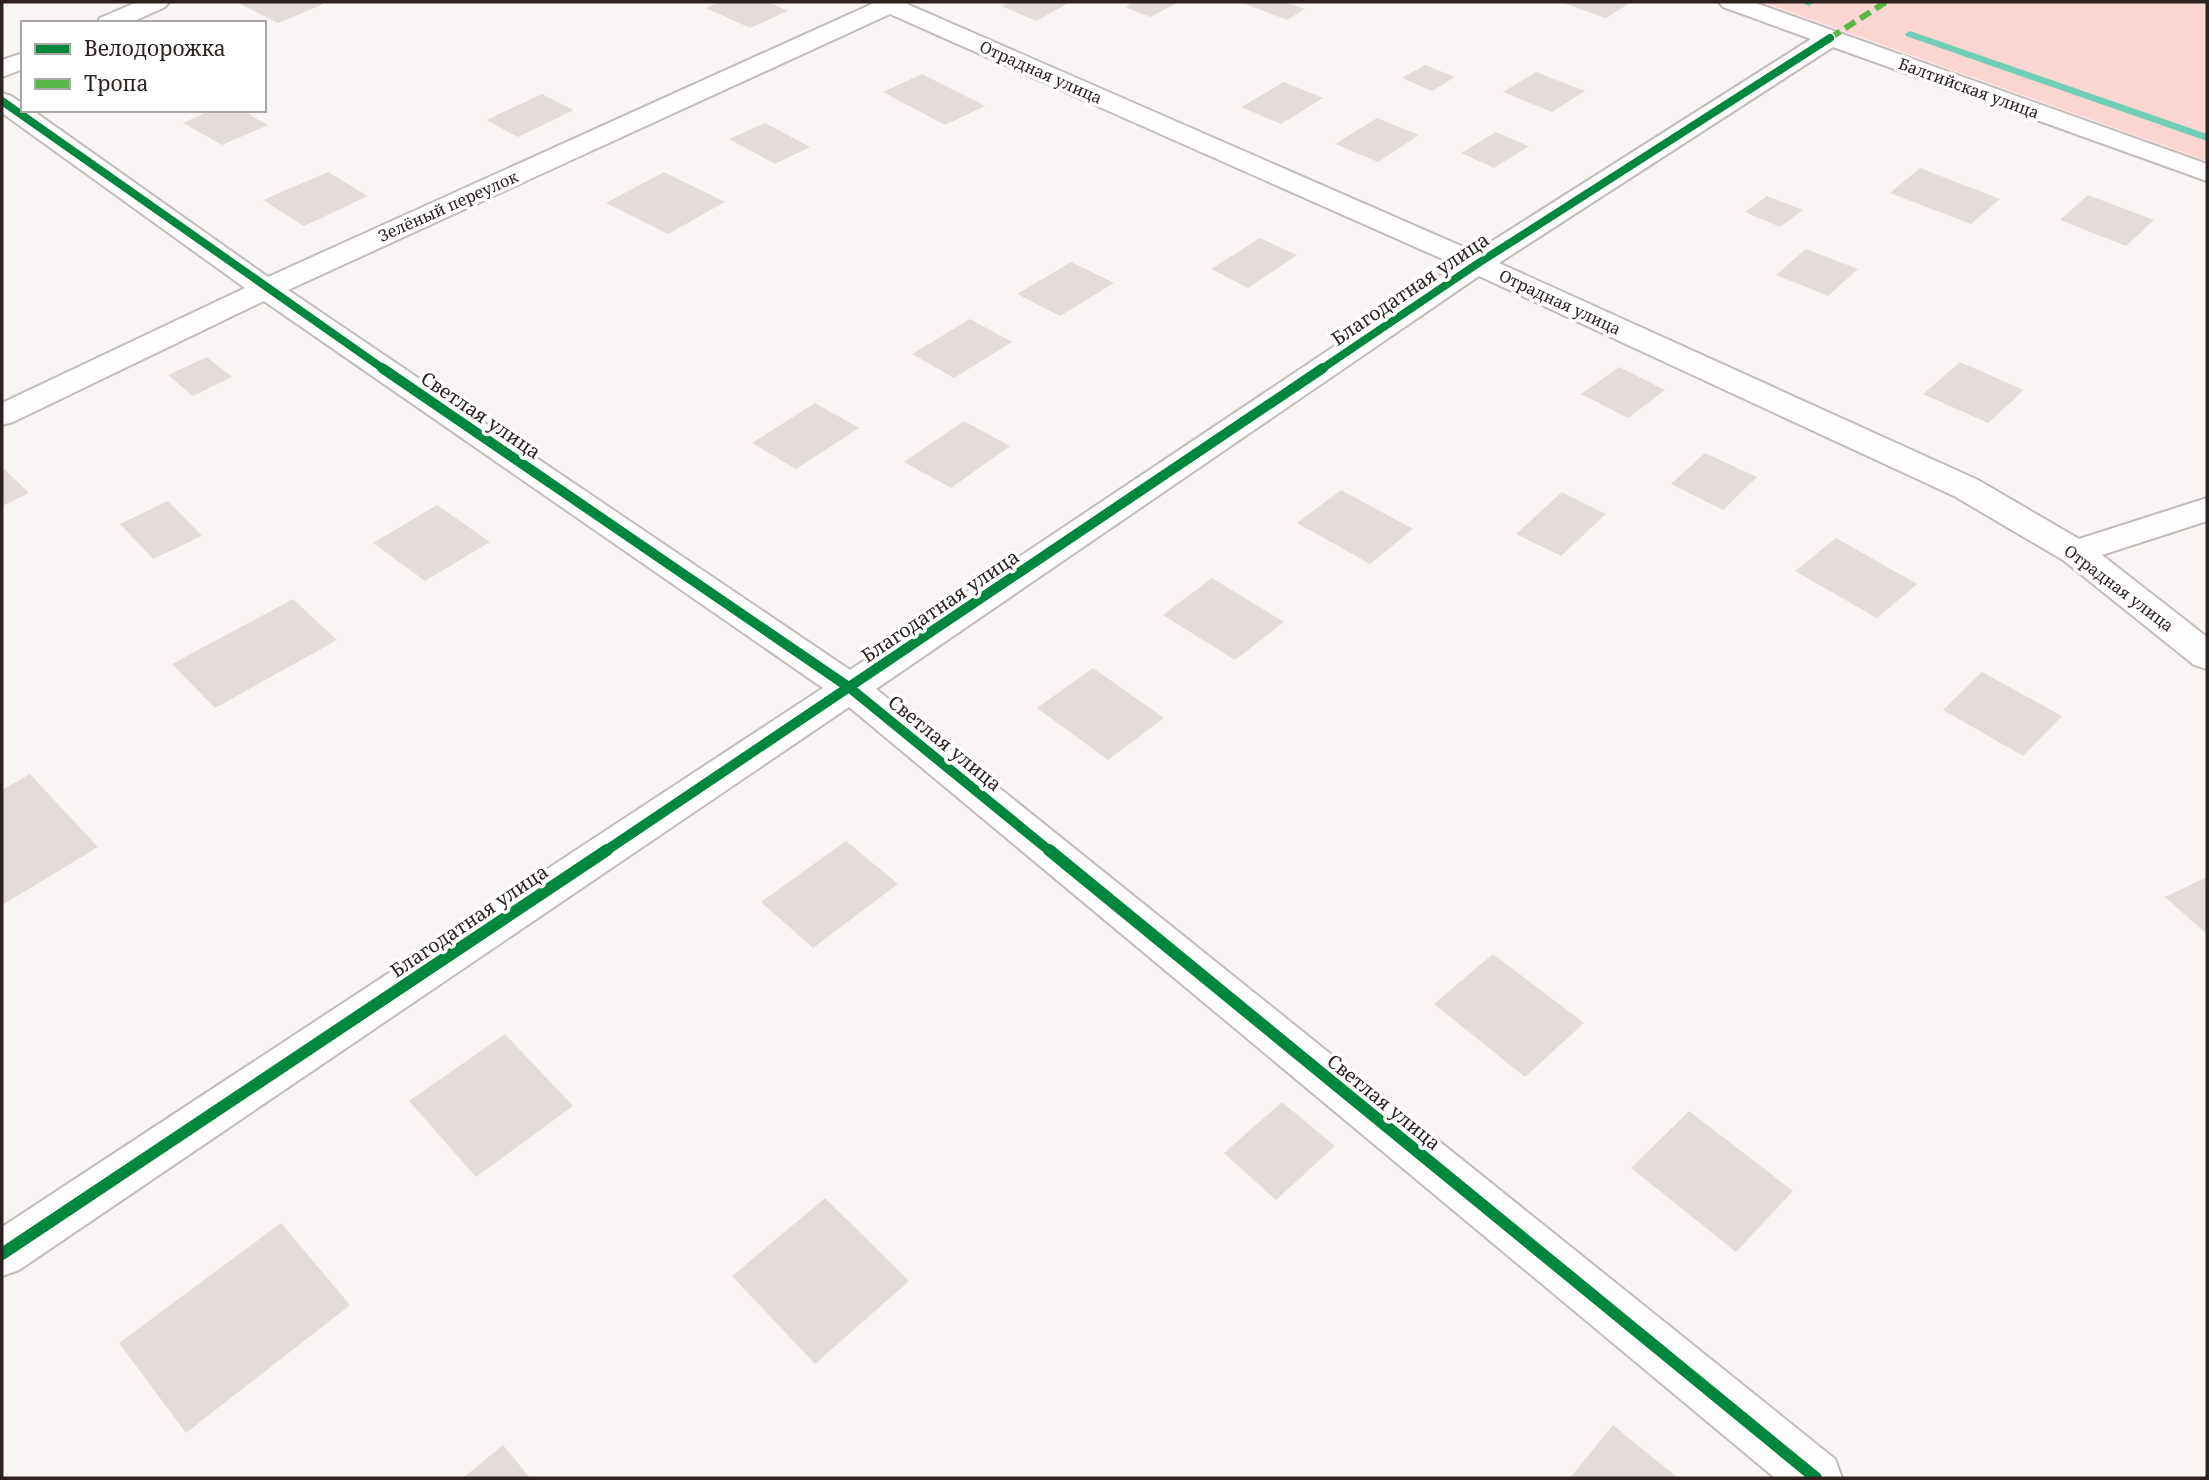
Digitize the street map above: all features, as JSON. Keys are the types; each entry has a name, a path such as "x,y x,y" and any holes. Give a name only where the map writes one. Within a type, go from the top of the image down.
{"street":[{"path":"113,21 158,2"},
{"name":"Балтийская улица","path":"1731,2 2207,173"},
{"name":"Отрадная улица","path":"890,3 1477,264 1966,488 2075,552 2207,656"},
{"name":"Зелёный переулок","path":"2,415 266,289 890,3"},
{"name":"Благодатная улица","path":"2,1254 850,688 1477,264 1830,38"},
{"path":"2,69 21,61"},
{"name":"Светлая улица","path":"2,101 266,289 850,688 1816,1478"},
{"path":"2075,552 2207,509"}],"shaded area":[{"path":"1762,2 2207,2 2207,161 1818,22"}],"building":[{"path":"720,2 768,2 788,11 750,28 706,8"},
{"path":"1010,2 1071,2 1036,21 1001,6"},
{"path":"1134,2 1179,2 1150,17 1125,7"},
{"path":"1285,2 1305,9 1287,20 1243,3"},
{"path":"1631,2 1606,18 1566,4"},
{"path":"240,4 324,4 278,23"},
{"path":"1425,65 1455,77 1432,91 1402,78"},
{"path":"1536,72 1585,91 1552,112 1503,92"},
{"path":"922,74 985,106 945,125 883,92"},
{"path":"1284,82 1323,98 1281,124 1241,107"},
{"path":"542,94 574,110 518,137 486,120"},
{"path":"207,112 245,112 268,125 222,145 183,123"},
{"path":"1377,118 1419,135 1378,162 1335,144"},
{"path":"765,123 810,147 775,164 729,139"},
{"path":"1496,132 1529,146 1494,168 1461,153"},
{"path":"1920,168 2000,199 1971,224 1890,193"},
{"path":"328,172 368,196 304,226 263,200"},
{"path":"664,172 725,202 668,234 606,203"},
{"path":"2088,195 2154,220 2126,246 2060,220"},
{"path":"1767,196 1803,210 1780,227 1745,212"},
{"path":"1260,238 1297,255 1248,288 1211,269"},
{"path":"1806,249 1858,269 1828,296 1776,275"},
{"path":"1071,262 1114,283 1060,316 1017,294"},
{"path":"970,319 1012,342 954,378 912,354"},
{"path":"207,357 232,377 193,396 168,375"},
{"path":"1960,362 2024,390 1988,423 1923,394"},
{"path":"1619,367 1665,390 1628,418 1581,394"},
{"path":"815,403 859,428 796,469 752,443"},
{"path":"964,421 1010,446 951,488 904,462"},
{"path":"1705,453 1757,477 1723,510 1671,484"},
{"path":"2,467 29,493 2,506"},
{"path":"1341,490 1413,529 1370,564 1297,523"},
{"path":"1562,492 1606,514 1561,556 1516,534"},
{"path":"168,501 202,536 153,559 120,524"},
{"path":"437,505 490,542 425,581 373,543"},
{"path":"1836,538 1917,584 1877,618 1795,571"},
{"path":"1212,578 1284,622 1235,660 1163,615"},
{"path":"293,599 337,640 215,708 172,664"},
{"path":"1093,668 1164,718 1108,760 1037,708"},
{"path":"1982,672 2062,716 2023,756 1943,710"},
{"path":"30,774 98,847 4,904 2,790"},
{"path":"846,841 898,884 813,948 761,902"},
{"path":"2207,877 2207,934 2165,897"},
{"path":"1493,954 1584,1023 1525,1077 1434,1004"},
{"path":"505,1034 573,1106 476,1177 409,1101"},
{"path":"1282,1102 1335,1146 1276,1200 1224,1153"},
{"path":"1689,1111 1793,1191 1736,1252 1631,1168"},
{"path":"825,1198 909,1281 815,1364 732,1276"},
{"path":"281,1223 350,1305 186,1433 119,1343"},
{"path":"1613,1425 1678,1478 1570,1478"},
{"path":"503,1445 530,1478 463,1478"}],"waterway":[{"path":"1910,34 2207,138"}],"marked path":[{"path":"1830,38 1886,2"}],"cycle path":[{"path":"2,1254 850,688 1477,264 1830,38"},
{"path":"2,101 266,289 850,688 1816,1478"}]}
